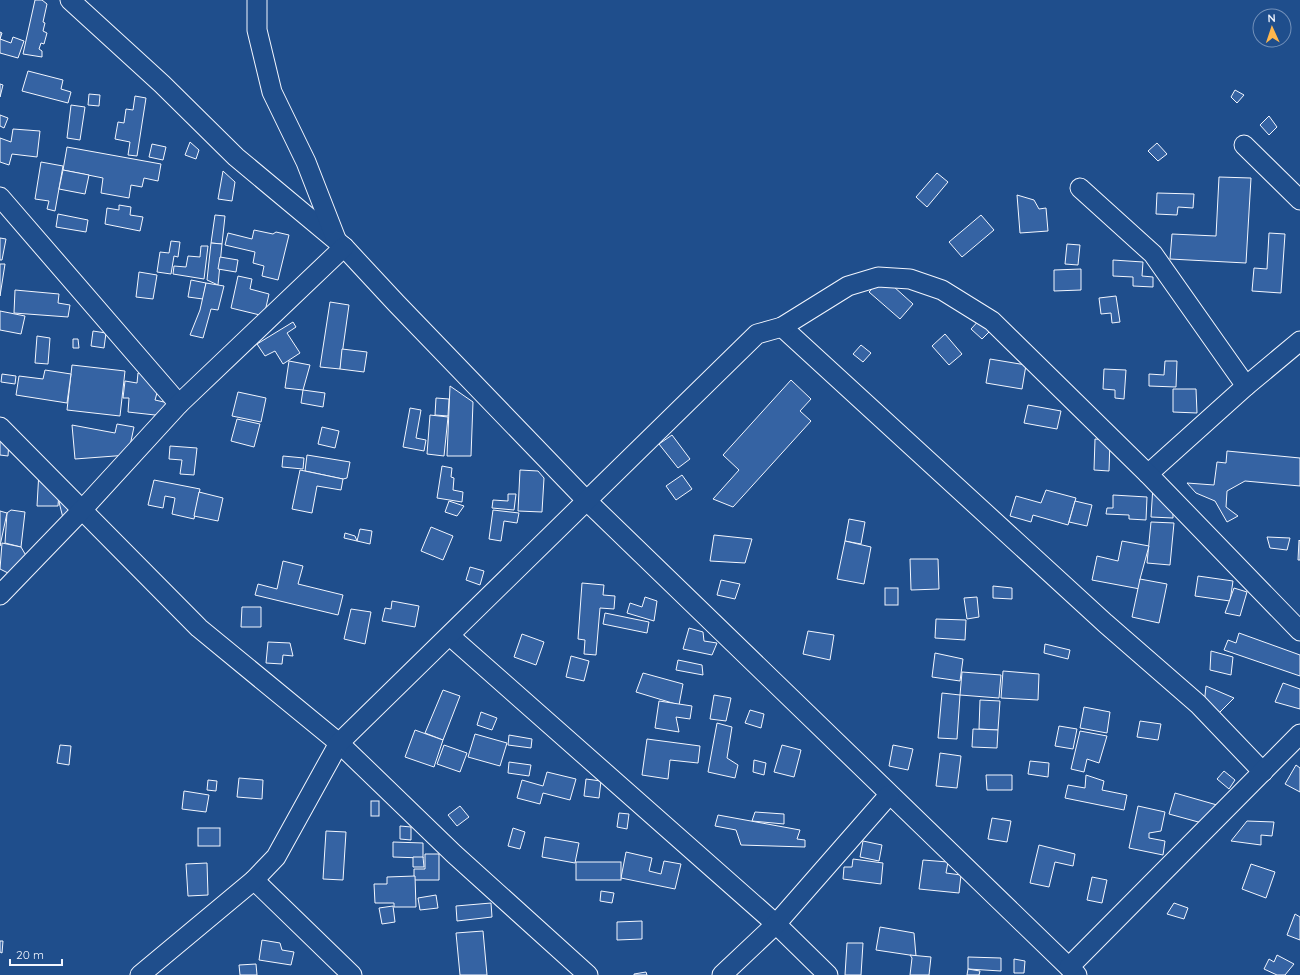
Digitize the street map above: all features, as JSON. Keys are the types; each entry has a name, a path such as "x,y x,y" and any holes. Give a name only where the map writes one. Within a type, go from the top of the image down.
{"street":[{"path":"70,0 162,84 236,157 340,244 586,500 889,795 1073,971 1300,734"},
{"path":"257,0 257,30 272,92 306,162 340,244"},
{"path":"1244,145 1300,200"},
{"path":"1080,188 1153,254 1246,386"},
{"path":"0,197 179,404"},
{"path":"0,595 81,511 179,404 340,244"},
{"path":"140,975 254,880 276,857 339,743 757,334 782,327 848,286 878,277 910,279 942,290 992,321 1148,474 1300,631"},
{"path":"782,327 1105,623 1198,704 1263,772"},
{"path":"1148,474 1246,386 1300,341"},
{"path":"0,427 81,511 199,628 339,743 454,854 588,975"},
{"path":"450,636 776,924 828,975"},
{"path":"722,975 776,924 889,795"},
{"path":"254,880 352,975"}],"building":[{"path":"35,0 42,0 47,4 43,22 45,23 43,31 47,33 44,44 41,43 39,49 42,51 42,57 23,54"},
{"path":"13,37 24,41 18,58 0,53 0,39 11,43"},
{"path":"28,71 63,80 61,89 71,92 68,103 22,91"},
{"path":"0,84 3,85 0,97"},
{"path":"1235,90 1244,95 1237,103 1231,97"},
{"path":"89,94 100,95 99,106 88,105"},
{"path":"135,96 146,98 137,156 128,155 130,142 115,139 118,122 124,123 126,109 133,110"},
{"path":"71,105 85,107 80,140 67,138"},
{"path":"0,115 8,118 4,128 0,126"},
{"path":"1269,116 1277,127 1269,135 1260,125"},
{"path":"13,129 40,131 37,157 12,154 9,165 0,162 0,138 11,142"},
{"path":"190,142 199,150 196,159 185,155"},
{"path":"1157,143 1167,154 1158,161 1148,151"},
{"path":"152,144 166,147 163,160 149,157"},
{"path":"67,147 161,164 158,181 144,178 142,187 131,185 129,198 101,193 103,178 63,170"},
{"path":"41,162 63,166 55,211 47,209 49,201 35,199"},
{"path":"63,170 89,175 85,194 59,189"},
{"path":"223,171 235,182 232,201 218,199"},
{"path":"937,173 948,182 927,207 916,197"},
{"path":"1219,177 1251,178 1246,263 1170,259 1172,234 1216,236"},
{"path":"1157,193 1194,194 1193,208 1178,207 1177,215 1156,214"},
{"path":"1017,195 1034,200 1039,209 1046,208 1048,231 1020,233"},
{"path":"119,205 131,207 130,215 143,217 140,231 105,224 107,208 119,210"},
{"path":"58,214 88,220 86,232 56,227"},
{"path":"215,215 225,216 222,244 211,243"},
{"path":"981,215 994,230 962,257 949,242"},
{"path":"254,230 273,234 276,232 289,235 278,280 262,276 264,266 253,263 255,252 225,245 228,233 252,239"},
{"path":"1269,233 1285,234 1281,293 1252,291 1254,268 1267,269"},
{"path":"0,238 6,239 2,260 0,260"},
{"path":"171,241 180,242 178,257 174,256 171,274 157,272 160,252 169,253"},
{"path":"211,243 222,244 218,285 207,280"},
{"path":"1067,244 1080,245 1078,265 1065,264"},
{"path":"201,246 208,246 204,279 173,274 174,266 186,267 188,256 200,257"},
{"path":"220,257 238,260 236,272 218,269"},
{"path":"1113,260 1143,262 1142,276 1153,277 1153,287 1133,286 1133,277 1113,276"},
{"path":"0,264 5,264 0,296"},
{"path":"1081,269 1081,290 1054,291 1054,270"},
{"path":"139,272 157,275 153,299 136,297"},
{"path":"238,276 252,279 250,289 269,294 264,316 231,308"},
{"path":"883,277 913,304 900,319 869,292"},
{"path":"191,280 206,283 203,299 188,297"},
{"path":"206,283 224,286 218,310 211,309 203,338 190,335 200,310"},
{"path":"15,290 59,294 58,303 70,305 68,317 14,313"},
{"path":"1116,296 1120,322 1112,323 1111,313 1101,314 1099,298"},
{"path":"330,302 349,305 340,369 320,367"},
{"path":"0,311 25,316 21,334 0,330"},
{"path":"982,317 993,328 982,339 971,329"},
{"path":"293,322 296,327 287,333 300,353 283,364 275,351 265,356 257,344"},
{"path":"93,331 106,333 104,348 91,346"},
{"path":"945,334 962,354 949,365 932,346"},
{"path":"37,336 50,338 48,364 35,363"},
{"path":"73,339 78,339 79,348 73,348"},
{"path":"861,345 871,353 863,362 853,354"},
{"path":"342,349 367,352 364,372 340,369"},
{"path":"990,359 1026,365 1022,389 986,383"},
{"path":"289,361 310,365 303,390 285,388"},
{"path":"1165,361 1177,361 1176,387 1149,386 1149,374 1164,375"},
{"path":"72,365 125,371 120,416 67,410"},
{"path":"1104,369 1126,370 1124,399 1115,398 1115,390 1103,389"},
{"path":"45,370 71,374 67,403 16,395 19,376 43,379"},
{"path":"138,373 150,374 159,386 155,400 173,404 164,416 128,412 129,398 123,398 125,381 137,383"},
{"path":"2,374 16,376 15,384 1,382"},
{"path":"791,380 811,399 800,411 811,421 733,507 713,499 739,470 723,455"},
{"path":"450,386 473,402 471,456 447,456"},
{"path":"1173,389 1196,389 1197,413 1173,412"},
{"path":"303,390 325,393 323,407 301,403"},
{"path":"238,392 266,398 261,422 232,416"},
{"path":"436,398 449,399 448,416 435,415"},
{"path":"1028,405 1061,411 1057,429 1024,423"},
{"path":"410,408 421,410 416,438 426,440 424,451 403,447"},
{"path":"430,415 448,417 444,456 427,454"},
{"path":"237,419 260,424 254,447 231,441"},
{"path":"117,424 134,427 128,455 75,459 72,425 115,433"},
{"path":"322,427 339,431 335,448 318,444"},
{"path":"0,433 9,441 8,456 0,455"},
{"path":"672,435 690,459 678,468 659,444"},
{"path":"1095,439 1110,440 1109,471 1094,470"},
{"path":"170,446 197,448 194,475 180,474 182,460 169,459"},
{"path":"1227,451 1300,458 1300,486 1245,481 1227,491 1226,507 1238,516 1227,522 1215,501 1196,493 1187,483 1214,485 1217,462 1226,463"},
{"path":"307,455 350,462 347,478 343,479 305,471"},
{"path":"283,456 304,458 303,469 282,467"},
{"path":"442,466 452,468 451,477 454,478 453,490 463,492 462,502 437,498"},
{"path":"300,470 343,479 341,490 317,486 312,513 292,509"},
{"path":"520,470 538,471 544,478 542,512 518,511"},
{"path":"39,471 59,492 58,506 37,506"},
{"path":"682,475 692,489 676,500 666,486"},
{"path":"154,480 200,489 194,519 172,514 175,498 165,496 163,508 148,505"},
{"path":"1153,486 1173,508 1173,518 1151,517"},
{"path":"1046,490 1076,498 1068,525 1033,515 1031,522 1010,516 1016,496 1041,503"},
{"path":"199,492 223,498 218,521 194,516"},
{"path":"508,494 516,494 514,510 492,508 493,500 508,501"},
{"path":"1113,495 1147,497 1146,520 1129,519 1129,515 1106,514 1107,508 1113,508"},
{"path":"66,500 76,510 64,522 59,502"},
{"path":"449,501 464,506 457,516 445,512"},
{"path":"1075,501 1092,505 1087,526 1069,522"},
{"path":"11,510 25,512 21,547 5,543 7,513"},
{"path":"493,510 519,513 517,523 504,521 501,541 489,539"},
{"path":"0,511 7,513 0,546"},
{"path":"849,519 865,522 861,544 845,541"},
{"path":"1151,522 1174,523 1170,565 1147,563"},
{"path":"431,527 453,536 443,560 421,551"},
{"path":"360,529 372,531 370,544 357,541"},
{"path":"345,533 355,536 357,541 344,538"},
{"path":"714,535 752,539 745,563 710,561"},
{"path":"1267,537 1290,538 1287,550 1270,548"},
{"path":"1299,540 1300,560 1298,560"},
{"path":"845,541 871,547 864,584 837,579"},
{"path":"1122,541 1149,546 1140,579 1140,589 1092,580 1097,556 1118,561"},
{"path":"2,543 21,547 28,559 12,575 0,569"},
{"path":"910,559 938,559 939,589 911,590"},
{"path":"283,561 303,566 298,584 343,595 338,615 255,595 258,584 277,589"},
{"path":"470,567 484,571 480,585 466,580"},
{"path":"1198,576 1233,581 1230,601 1195,596"},
{"path":"1140,579 1167,584 1159,623 1132,617"},
{"path":"721,580 740,584 735,599 717,595"},
{"path":"582,583 604,585 603,595 615,596 614,609 600,608 596,655 584,654 585,640 578,639"},
{"path":"993,586 1012,588 1012,599 993,598"},
{"path":"885,588 898,588 898,605 885,605"},
{"path":"1234,588 1247,592 1240,616 1225,613"},
{"path":"645,597 657,601 654,621 627,613 630,603 642,607"},
{"path":"977,597 979,617 967,619 964,598"},
{"path":"392,601 419,606 415,627 382,621 385,608 391,609"},
{"path":"242,607 261,607 261,627 241,627"},
{"path":"351,609 371,612 365,644 344,639"},
{"path":"605,613 649,622 647,633 603,624"},
{"path":"936,619 966,620 965,640 935,638"},
{"path":"689,628 703,632 704,641 717,643 712,655 683,649"},
{"path":"808,631 834,635 830,660 803,654"},
{"path":"1239,633 1300,655 1300,676 1224,650 1228,640 1236,643"},
{"path":"522,634 544,642 536,665 514,657"},
{"path":"268,642 290,643 293,656 283,655 282,664 266,663"},
{"path":"1045,644 1070,650 1068,659 1044,653"},
{"path":"1211,651 1233,657 1231,675 1210,670"},
{"path":"935,653 963,659 960,681 932,677"},
{"path":"571,656 589,661 584,681 566,677"},
{"path":"678,660 702,665 703,675 676,670"},
{"path":"1003,671 1039,674 1038,700 1001,698"},
{"path":"962,672 1001,675 999,698 960,695"},
{"path":"643,673 683,684 679,705 636,692"},
{"path":"1283,683 1300,689 1300,709 1275,702"},
{"path":"1206,686 1234,698 1216,716 1204,705"},
{"path":"443,690 460,696 443,740 425,733"},
{"path":"942,693 960,695 957,739 938,738"},
{"path":"714,695 731,698 726,721 710,719"},
{"path":"980,700 1000,701 998,730 979,729"},
{"path":"659,701 692,706 690,719 676,717 679,732 655,728"},
{"path":"1084,707 1110,712 1107,733 1080,728"},
{"path":"750,710 764,714 761,728 745,723"},
{"path":"481,712 497,718 492,730 477,725"},
{"path":"1140,721 1161,724 1158,740 1137,737"},
{"path":"717,723 732,727 727,758 738,765 735,778 708,772"},
{"path":"1059,726 1077,729 1073,749 1055,746"},
{"path":"973,729 998,730 997,748 972,747"},
{"path":"415,730 443,740 434,767 405,757"},
{"path":"1080,731 1107,736 1099,763 1087,759 1084,772 1071,769"},
{"path":"475,734 507,743 500,766 468,757"},
{"path":"509,735 532,739 531,748 508,745"},
{"path":"647,739 700,746 698,763 670,760 668,779 642,775"},
{"path":"60,745 71,746 69,765 57,763"},
{"path":"444,745 467,753 460,772 437,764"},
{"path":"782,745 801,750 794,777 774,772"},
{"path":"893,745 913,749 908,770 889,766"},
{"path":"940,753 961,756 957,788 936,786"},
{"path":"754,760 766,763 764,775 753,772"},
{"path":"1030,761 1049,763 1048,777 1028,774"},
{"path":"509,762 531,765 529,776 508,773"},
{"path":"1296,765 1300,768 1300,792 1285,784"},
{"path":"1224,771 1235,780 1229,789 1217,779"},
{"path":"547,772 576,779 570,800 543,793 540,804 517,798 522,780 543,786"},
{"path":"986,775 1012,775 1012,790 987,790"},
{"path":"1086,775 1104,781 1102,790 1127,795 1124,810 1065,798 1068,785 1085,788"},
{"path":"239,778 263,780 262,799 237,797"},
{"path":"586,779 601,781 599,798 584,796"},
{"path":"208,780 217,781 216,791 207,790"},
{"path":"184,791 209,795 206,812 182,809"},
{"path":"1175,793 1217,805 1202,823 1169,814"},
{"path":"371,801 379,801 379,816 371,816"},
{"path":"460,806 469,817 457,826 448,815"},
{"path":"1138,806 1165,812 1161,831 1149,833 1149,838 1165,841 1163,855 1129,848"},
{"path":"755,812 784,814 784,824 752,821"},
{"path":"619,813 629,814 627,829 617,827"},
{"path":"718,815 800,830 797,839 805,840 805,847 741,845 736,830 715,826"},
{"path":"992,818 1011,821 1007,842 988,839"},
{"path":"1247,821 1274,822 1272,836 1261,835 1261,845 1231,841"},
{"path":"400,826 411,827 411,840 400,839"},
{"path":"198,828 220,828 220,846 198,846"},
{"path":"513,828 525,832 520,849 508,846"},
{"path":"326,831 346,832 343,880 323,879"},
{"path":"545,837 579,843 575,863 542,857"},
{"path":"863,841 882,845 879,861 860,857"},
{"path":"393,842 423,843 423,858 393,857"},
{"path":"1039,845 1075,854 1073,866 1055,862 1049,887 1030,883"},
{"path":"626,852 652,858 649,871 661,874 664,861 681,864 675,889 621,878"},
{"path":"425,854 439,854 439,880 414,880 414,869 425,869"},
{"path":"413,857 423,857 424,867 413,867"},
{"path":"853,859 883,863 881,884 843,879 844,867 852,867"},
{"path":"923,860 948,862 946,873 961,875 959,893 919,889"},
{"path":"576,862 621,862 621,880 576,880"},
{"path":"207,863 208,895 188,896 186,864"},
{"path":"1251,864 1275,872 1266,898 1242,889"},
{"path":"415,876 416,907 394,907 394,903 375,903 374,884 387,884 387,877"},
{"path":"1092,877 1107,880 1102,903 1087,900"},
{"path":"601,891 614,893 612,903 600,901"},
{"path":"436,895 438,908 420,910 418,898"},
{"path":"491,903 492,917 457,921 456,906"},
{"path":"1174,903 1188,908 1184,919 1167,914"},
{"path":"393,906 395,922 382,924 379,908"},
{"path":"1295,914 1300,917 1300,940 1287,935"},
{"path":"642,921 642,939 617,940 617,922"},
{"path":"880,927 914,933 916,956 876,950"},
{"path":"483,931 487,975 460,975 456,933"},
{"path":"262,940 280,943 282,950 294,952 291,965 259,960"},
{"path":"0,941 3,941 2,953 0,952"},
{"path":"847,943 863,943 861,975 845,975"},
{"path":"910,955 931,957 929,975 910,975 912,958"},
{"path":"1277,955 1294,964 1285,975 1277,975 1264,969 1269,959 1274,962"},
{"path":"968,957 1001,958 1001,971 968,969"},
{"path":"1014,959 1025,961 1024,973 1014,973"},
{"path":"256,964 257,975 240,975 239,965"},
{"path":"968,969 980,971 979,975 967,975"},
{"path":"646,972 647,975 634,975 634,974"}]}
